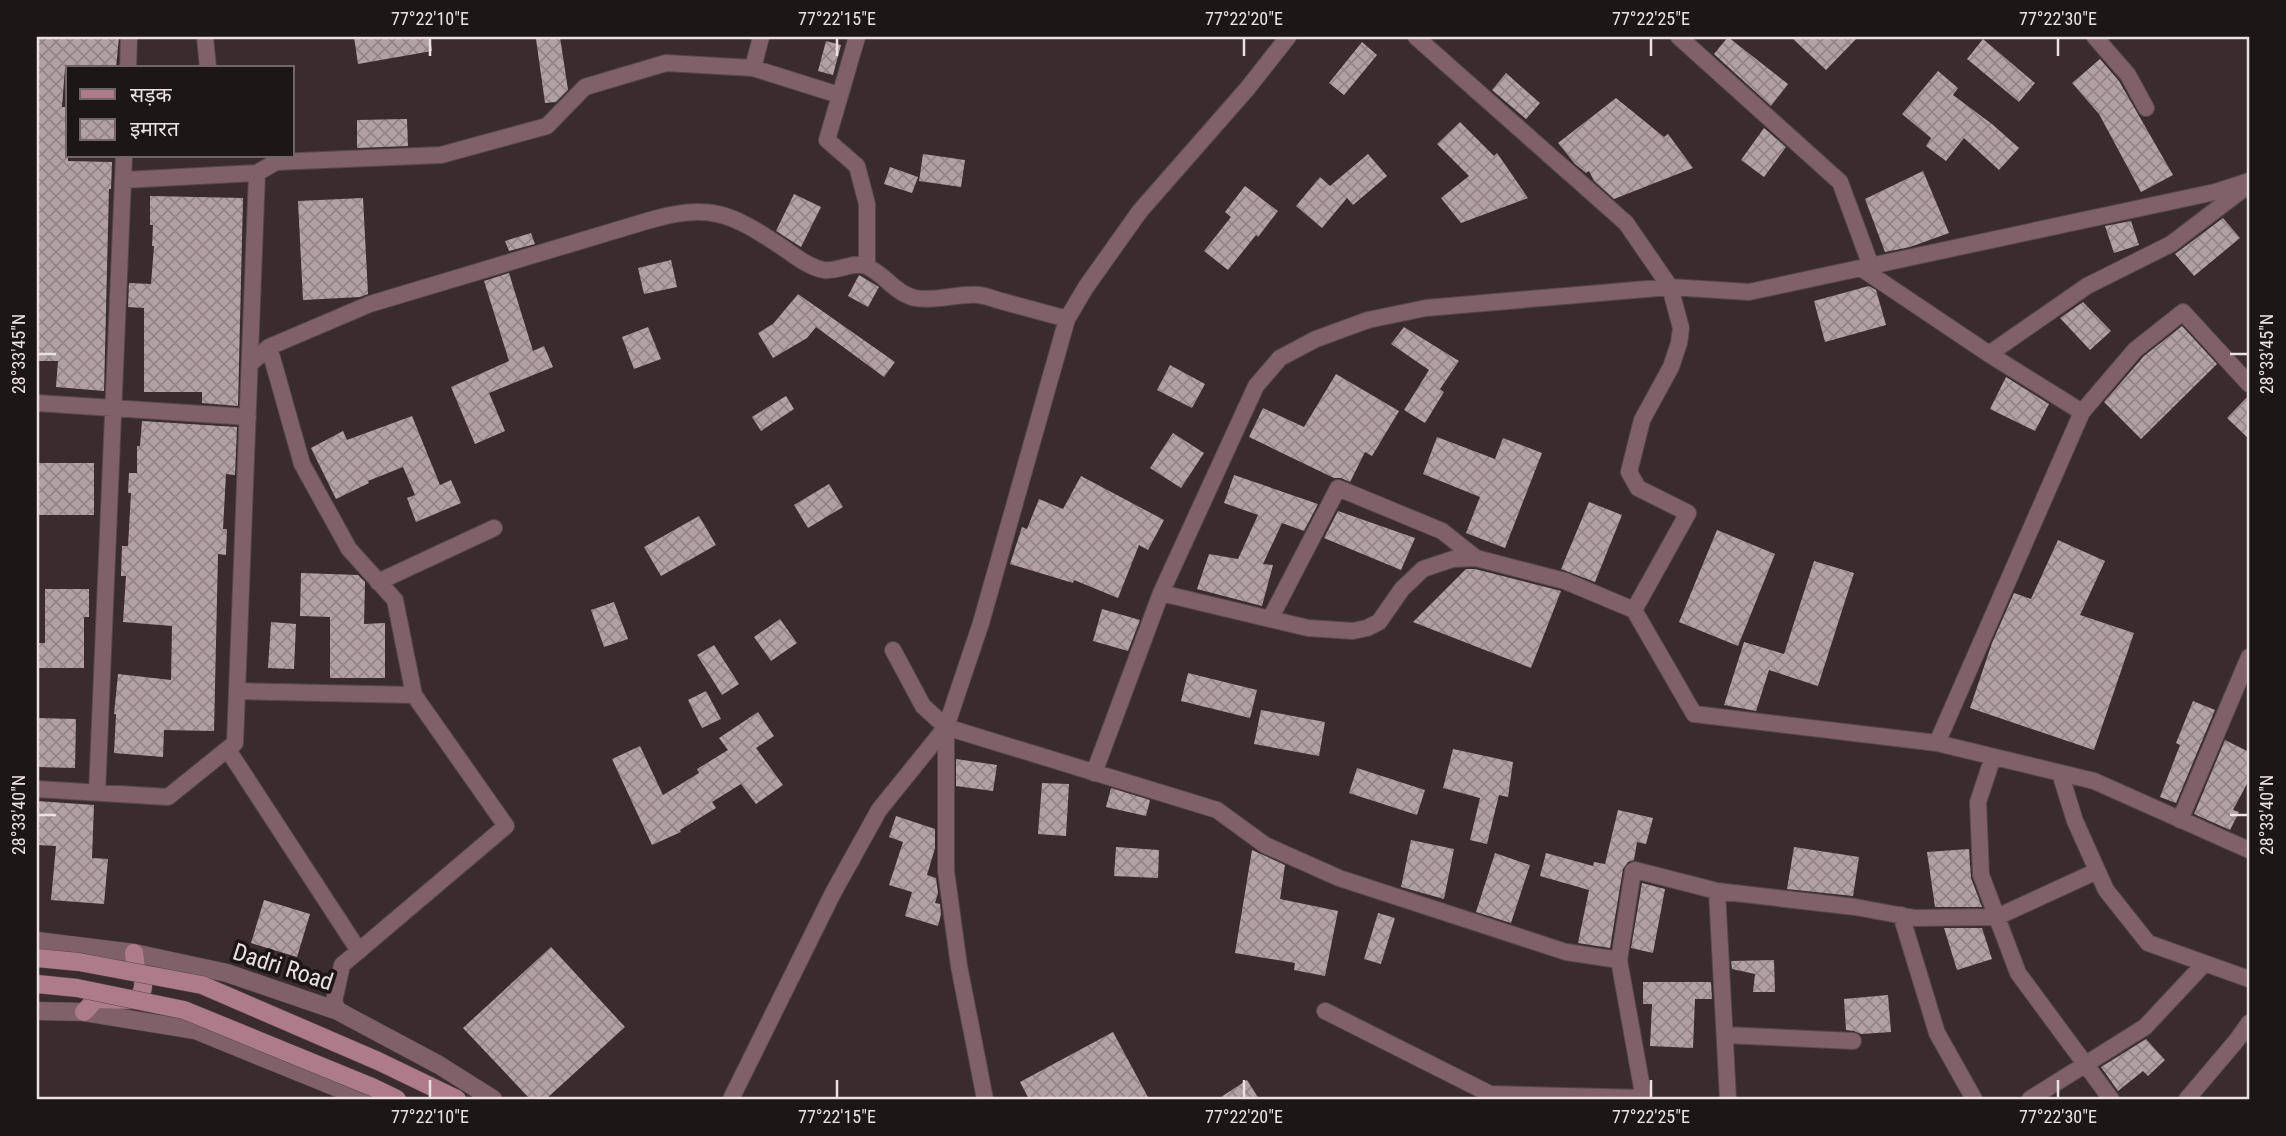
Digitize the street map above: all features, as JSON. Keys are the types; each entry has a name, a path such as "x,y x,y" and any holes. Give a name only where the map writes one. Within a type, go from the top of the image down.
{"main road":[{"path":"85,1012 96,999 134,1000 139,997 143,990 143,980 136,970 134,953"},
{"path":"37,958 79,962 202,985 378,1061 457,1099"},
{"path":"37,984 77,988 184,1010 397,1099"}],"street":[{"path":"128,66 129,37"},
{"path":"205,37 208,66"},
{"path":"754,68 761,37"},
{"path":"857,37 827,140 857,166 867,204 867,267"},
{"path":"985,1099 959,966 946,871 946,727 981,623 1067,319 1086,287 1140,211 1247,89 1288,37"},
{"path":"1416,37 1626,223 1670,287 1681,328 1679,344 1671,367 1642,421 1629,472 1638,488 1688,513 1634,610"},
{"path":"1679,37 1840,182 1866,267 1989,354 2082,412"},
{"path":"2095,37 2128,75 2146,108"},
{"path":"123,180 257,173 275,159 441,155 547,126 585,87 666,63 754,68 839,95"},
{"path":"97,793 124,158"},
{"path":"37,789 168,797 235,743 257,173"},
{"path":"1094,773 1161,593 1256,386 1280,358 1316,339 1368,320 1426,308 1670,287 1749,292 2215,192 2245,188"},
{"path":"1989,354 2087,286 2171,244 2245,188"},
{"path":"250,364 269,347 370,304 647,221 690,211 718,213 744,222 804,262 824,270 841,270 860,264 882,276 892,287 913,297 927,299 981,295 1067,319"},
{"path":"1937,743 2082,412 2136,350 2183,312 2249,384"},
{"path":"269,347 302,464 349,549 395,600 414,695 506,826 342,965 334,1001 338,1011"},
{"path":"37,402 248,417"},
{"path":"1270,619 1338,488 1441,531 1476,558"},
{"path":"378,582 494,528"},
{"path":"1161,593 1308,628 1361,630 1379,622 1402,589 1423,569 1453,559 1476,558 1565,581 1634,610 1694,713 1937,743 2094,781 2249,850"},
{"path":"893,650 923,706 946,727 1217,810 1265,845 1339,878 1566,951 1619,960"},
{"path":"2180,820 2249,657"},
{"path":"237,691 414,695"},
{"path":"732,1099 833,893 879,810 946,727"},
{"path":"228,750 359,951"},
{"path":"1993,757 1978,803 1981,874 2018,973 2111,1099"},
{"path":"2060,773 2075,821 2106,890 2148,943 2249,979"},
{"path":"1325,1011 1490,1094 1644,1099 1619,960 1633,870 1717,891 1855,907 1915,918 1997,917 2097,871"},
{"path":"1717,891 1728,1099"},
{"path":"1901,915 1937,1032 1974,1099"},
{"name":"Dadri Road","path":"37,941 134,953 227,973 338,1011 439,1065 493,1099"},
{"path":"2030,1099 2146,1027 2204,964"},
{"path":"37,1011 85,1012 195,1030 365,1099"},
{"path":"2187,1099 2249,1023"},
{"path":"1725,1035 1853,1041"}],"building":[{"path":"37,37 119,37 116,66 66,66 62,107 66,107 68,161 112,162 104,391 56,387 58,361 37,361"},
{"path":"354,37 430,37 432,51 358,64"},
{"path":"560,37 568,90 556,102 545,103 536,39"},
{"path":"1728,37 1788,84 1771,106 1714,54"},
{"path":"1791,37 1858,37 1826,70"},
{"path":"1983,39 2035,83 2019,102 1967,59"},
{"path":"826,41 841,45 833,75 818,71"},
{"path":"1362,42 1377,55 1344,95 1329,83"},
{"path":"2100,59 2119,81 2173,175 2141,192 2099,114 2072,83"},
{"path":"1938,71 1958,88 1953,95 2019,148 1999,170 1964,138 1946,161 1926,146 1931,138 1902,114"},
{"path":"1506,73 1540,103 1526,119 1492,90"},
{"path":"1616,98 1664,137 1668,134 1693,168 1614,199 1594,181 1589,171 1586,173 1575,164 1558,143"},
{"path":"407,119 408,146 357,148 357,120"},
{"path":"1460,122 1494,156 1497,153 1528,198 1461,223 1441,198 1469,176 1437,144"},
{"path":"1764,128 1786,147 1764,177 1741,160"},
{"path":"923,154 965,160 961,187 919,181"},
{"path":"1368,154 1387,176 1353,205 1347,198 1322,228 1296,206 1320,177 1330,186"},
{"path":"890,167 918,177 912,193 884,184"},
{"path":"1923,171 1949,233 1910,247 1885,252 1865,199"},
{"path":"1245,186 1278,211 1228,270 1204,251 1231,217 1225,212"},
{"path":"794,194 821,207 801,247 776,231"},
{"path":"150,196 243,198 238,406 202,403 202,392 144,392 144,308 128,307 129,283 151,284 154,246 153,225 150,225"},
{"path":"363,198 368,294 360,297 303,300 298,201"},
{"path":"2223,218 2240,238 2194,276 2175,254"},
{"path":"2131,221 2139,245 2114,253 2105,226"},
{"path":"531,233 535,244 509,251 505,241"},
{"path":"671,260 677,287 644,294 638,268"},
{"path":"509,273 533,351 544,346 553,367 489,393 505,431 475,444 451,387 509,361 484,281"},
{"path":"859,275 879,287 868,307 848,296"},
{"path":"1869,286 1876,290 1886,325 1825,342 1814,301"},
{"path":"798,294 895,362 884,377 816,327 807,338 773,358 758,333 773,324"},
{"path":"2083,302 2111,331 2090,350 2060,318"},
{"path":"2182,326 2217,364 2141,439 2104,402 2144,356"},
{"path":"648,327 661,359 634,369 622,337"},
{"path":"1404,327 1459,361 1440,389 1444,392 1425,423 1404,410 1429,370 1391,344"},
{"path":"1170,365 1205,384 1192,408 1157,390"},
{"path":"1336,374 1399,411 1372,456 1365,452 1350,482 1334,478 1249,437 1263,408 1304,427"},
{"path":"2006,377 2049,404 2035,431 1990,409"},
{"path":"2249,395 2249,439 2227,418"},
{"path":"786,396 794,409 761,431 752,417"},
{"path":"412,416 440,485 451,480 461,503 416,522 407,498 415,495 403,467 368,481 369,483 336,499 311,448 343,431 347,440"},
{"path":"142,421 237,427 235,475 226,474 223,529 227,529 226,555 218,554 214,731 164,730 163,757 114,753 118,674 171,680 172,626 123,622 126,576 121,576 122,546 128,546 131,493 128,493 129,473 137,473 137,446 140,446"},
{"path":"1173,433 1204,453 1181,488 1150,468"},
{"path":"1437,437 1495,459 1503,438 1542,453 1505,548 1466,533 1480,497 1423,474"},
{"path":"37,463 94,463 94,515 37,515"},
{"path":"1234,475 1318,504 1304,531 1282,523 1263,564 1273,565 1262,606 1197,589 1209,554 1238,559 1258,515 1224,503"},
{"path":"1081,476 1164,520 1148,550 1139,545 1118,598 1074,580 1073,583 1010,564 1022,527 1027,529 1039,499 1063,509"},
{"path":"829,484 843,507 808,528 794,505"},
{"path":"1589,502 1622,515 1595,582 1561,569"},
{"path":"1338,511 1415,538 1401,570 1324,538"},
{"path":"699,516 716,545 661,576 644,547"},
{"path":"1717,530 1775,554 1738,646 1679,622"},
{"path":"2058,540 2105,561 2080,615 2134,633 2094,750 1970,708 1992,643 2014,593 2031,599"},
{"path":"1814,561 1854,573 1818,686 1769,670 1756,711 1724,705 1744,642 1784,654"},
{"path":"1466,569 1561,591 1531,668 1413,622"},
{"path":"301,573 358,575 365,582 364,624 385,623 385,678 330,678 330,617 300,616"},
{"path":"45,589 89,589 89,617 84,617 84,668 38,668 38,643 45,643"},
{"path":"614,602 628,639 604,647 591,610"},
{"path":"1102,609 1140,620 1128,651 1093,641"},
{"path":"780,619 797,643 771,661 754,637"},
{"path":"271,622 296,624 294,669 268,668"},
{"path":"714,645 739,684 722,695 697,655"},
{"path":"1188,673 1257,690 1250,718 1181,701"},
{"path":"706,691 721,719 702,728 688,700"},
{"path":"2193,701 2215,710 2176,803 2160,797 2180,745 2176,743"},
{"path":"1261,710 1325,722 1319,756 1254,744"},
{"path":"758,712 774,736 756,748 783,785 756,804 741,784 712,802 716,808 680,830 681,832 652,845 612,759 640,746 663,795 699,773 697,769 728,750 719,738"},
{"path":"37,718 76,719 75,768 37,767"},
{"path":"2225,740 2249,752 2249,780 2233,810 2239,812 2230,830 2194,814"},
{"path":"1453,749 1513,762 1508,797 1499,795 1487,844 1470,840 1480,798 1443,788"},
{"path":"956,759 997,765 993,791 956,786"},
{"path":"1357,768 1425,790 1417,815 1349,793"},
{"path":"1042,783 1069,784 1066,836 1038,834"},
{"path":"1111,788 1150,800 1146,816 1106,807"},
{"path":"37,801 94,805 92,858 108,859 104,904 51,900 56,846 37,845"},
{"path":"1618,810 1653,818 1646,844 1637,842 1634,860 1628,862 1623,869 1610,948 1578,943 1589,890 1540,876 1546,853 1593,866 1594,862 1605,864"},
{"path":"896,816 935,829 935,848 927,875 936,878 938,893 935,903 940,904 941,914 938,926 905,916 912,892 889,885 903,842 889,837"},
{"path":"1411,840 1454,849 1444,899 1401,887"},
{"path":"1116,847 1159,850 1158,878 1114,876"},
{"path":"1794,847 1859,857 1853,896 1787,889"},
{"path":"1969,849 1971,878 1982,907 1935,907 1927,852"},
{"path":"1252,850 1285,865 1280,899 1338,911 1325,976 1294,970 1295,963 1235,953"},
{"path":"1495,853 1530,865 1511,923 1476,912"},
{"path":"1642,883 1665,889 1653,953 1631,948"},
{"path":"264,900 310,914 297,957 251,943"},
{"path":"1378,913 1395,918 1381,964 1364,959"},
{"path":"1944,928 1982,928 1992,959 1957,970"},
{"path":"551,947 625,1027 546,1099 530,1099 463,1028"},
{"path":"1774,960 1775,992 1753,992 1755,974 1732,969 1731,961"},
{"path":"1643,982 1711,982 1712,999 1695,999 1693,1048 1650,1046 1652,1004 1643,1004"},
{"path":"1888,995 1891,1032 1861,1034 1846,1030 1844,999"},
{"path":"1113,1032 1149,1099 1029,1099 1020,1082"},
{"path":"2146,1039 2165,1060 2148,1076 2143,1071 2118,1091 2101,1067"},
{"path":"1247,1080 1259,1099 1218,1099"}]}
